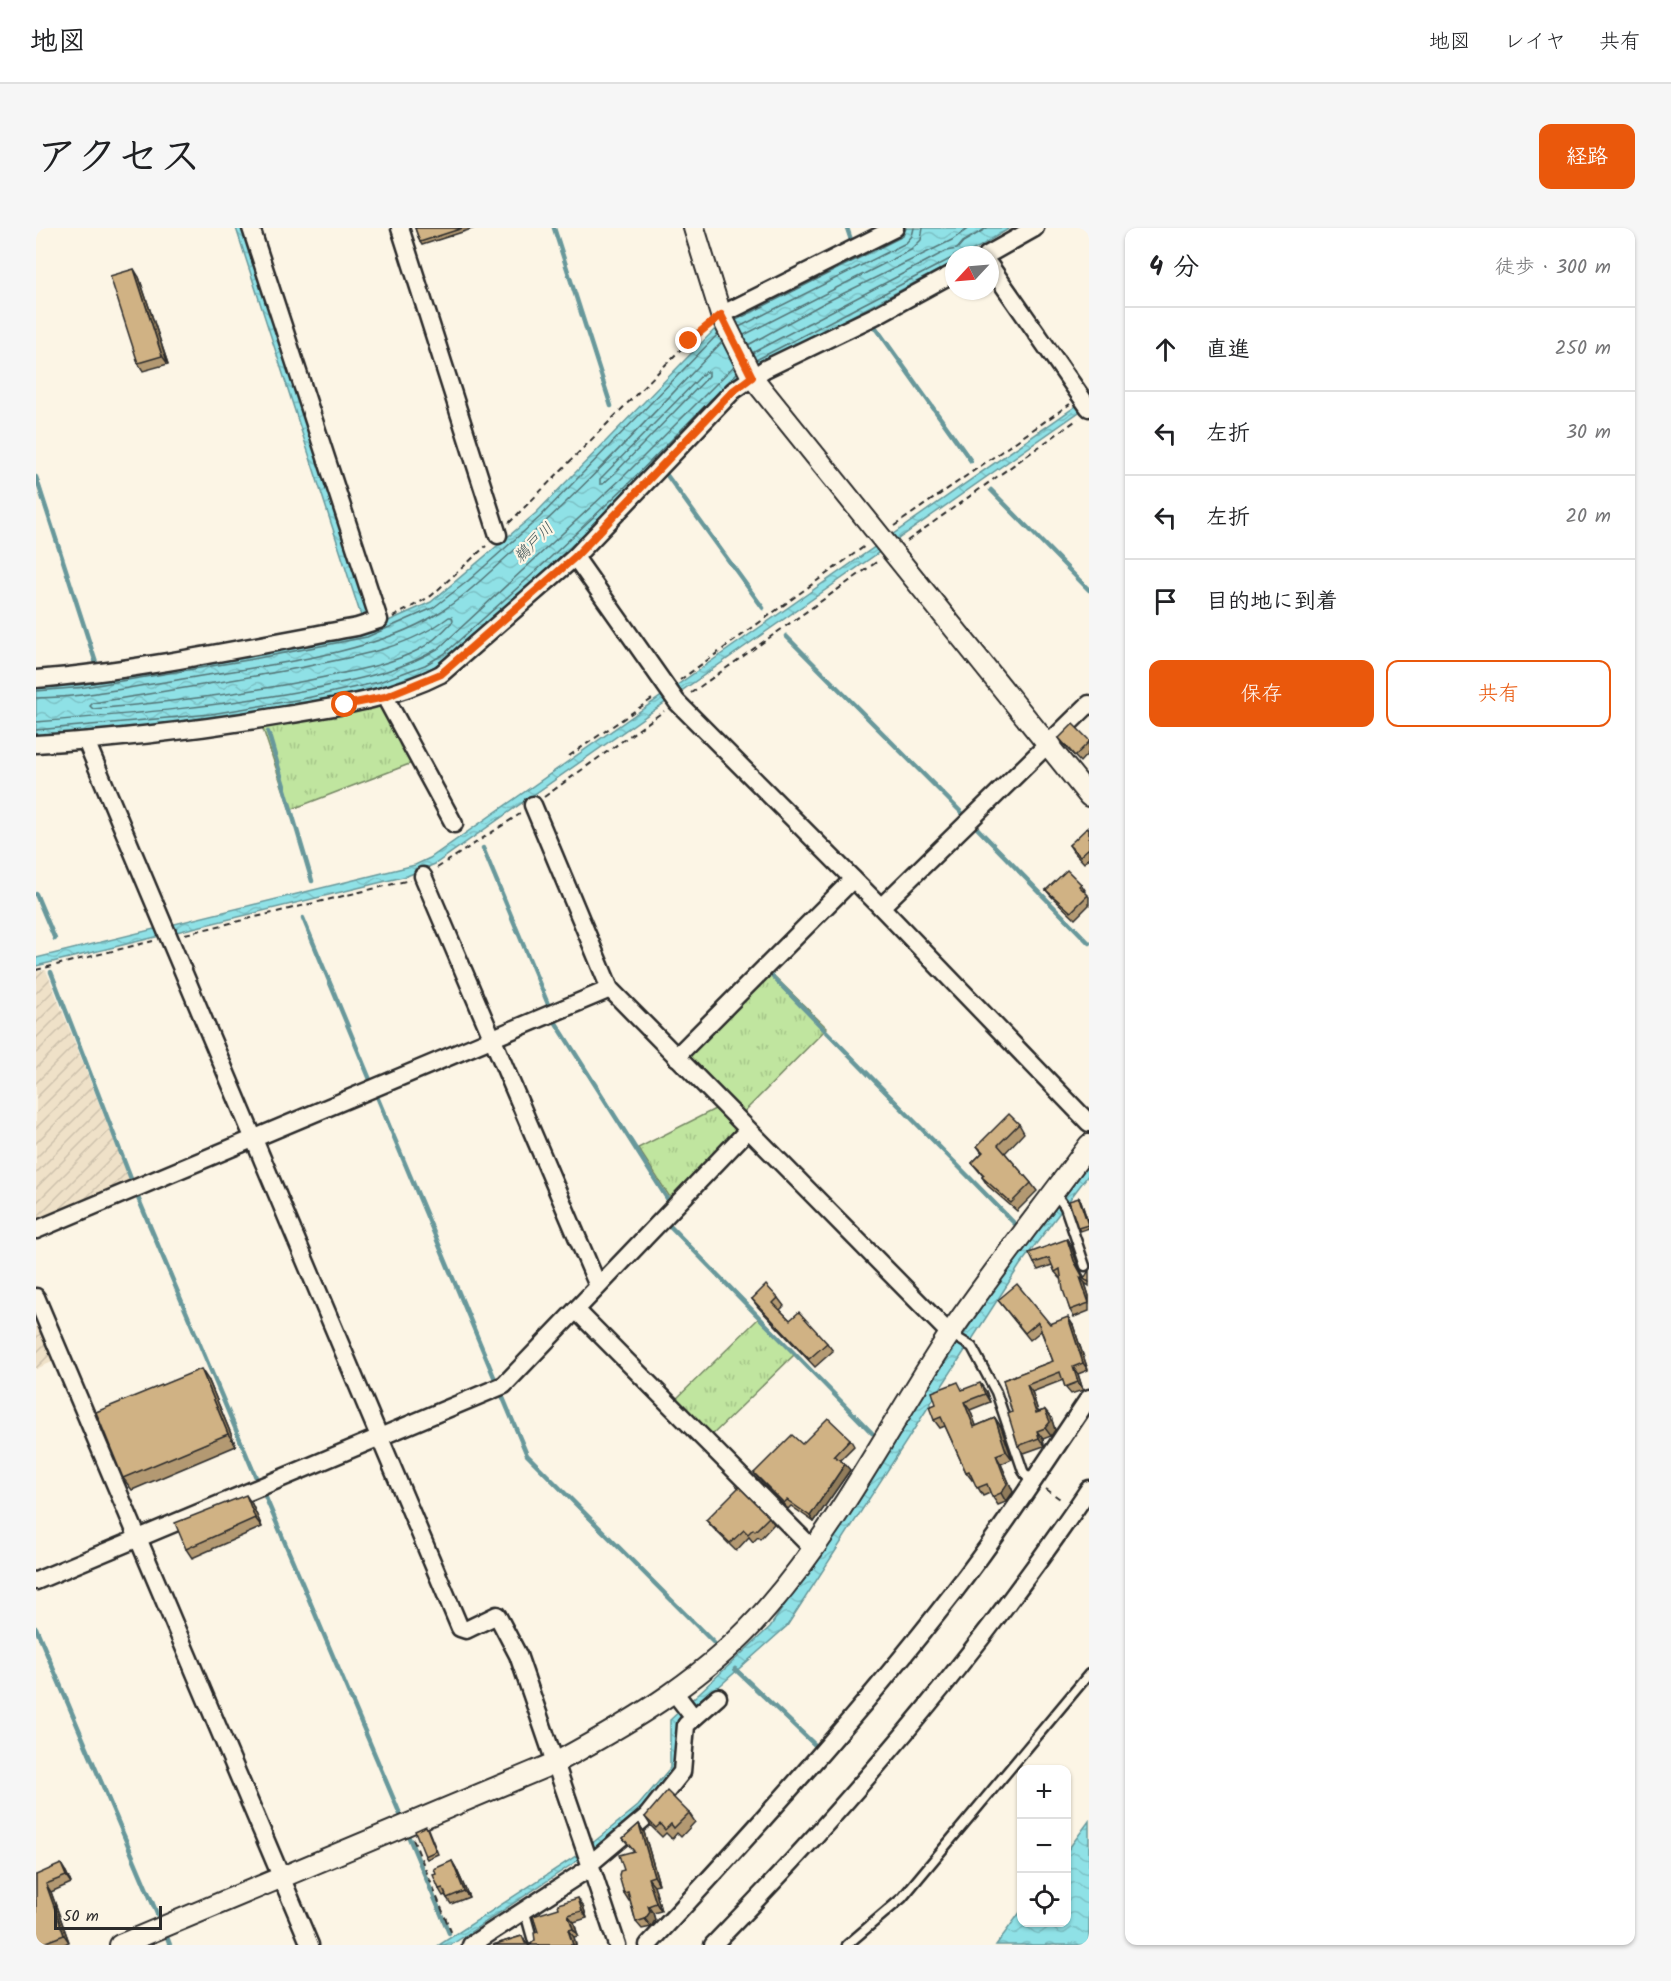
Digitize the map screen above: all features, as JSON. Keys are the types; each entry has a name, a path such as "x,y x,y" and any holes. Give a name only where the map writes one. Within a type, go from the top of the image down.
{"street":[{"path":"36,679 134,666 357,627 379,620 251,228"},
{"path":"400,228 498,535"},
{"path":"694,228 721,315 751,375 1089,796"},
{"path":"721,315 895,228"},
{"path":"999,248 1035,228"},
{"path":"36,744 190,731 385,697 441,674 575,557 733,391 751,375 875,316 945,278"},
{"path":"999,280 1083,407"},
{"path":"575,557 672,695 1089,1123"},
{"path":"385,697 454,824"},
{"path":"881,907 1089,704"},
{"path":"86,741 460,1628 466,1630 497,1616 518,1655 557,1762 617,1945"},
{"path":"533,805 610,989 747,1131 950,1334"},
{"path":"423,876 598,1286"},
{"path":"676,1057 853,879"},
{"path":"36,1230 610,989"},
{"path":"36,1581 504,1384 747,1131"},
{"path":"471,1945 524,1910 647,1816 682,1772 686,1725 685,1707 722,1653 767,1609 813,1549 950,1334 1060,1199 1089,1145"},
{"path":"36,1297 310,1945"},
{"path":"576,1310 813,1549"},
{"path":"648,1945 825,1752 956,1590 1089,1398"},
{"path":"713,1945 774,1883 950,1676 1089,1489"},
{"path":"120,1945 557,1762 614,1731 718,1697"}],"lane":[{"path":"1060,1199 1086,1266"},
{"path":"950,1334 972,1347 996,1392 1023,1471 1032,1482"},
{"path":"847,1945 902,1898 1089,1674"},
{"path":"524,1910 534,1945"}],"path":[{"path":"379,620 386,621 431,596 498,535 689,341 721,315"},
{"path":"36,970 165,930 423,876 533,805 879,536 1083,407"},
{"path":"569,756 672,695 892,552 1083,407"},
{"path":"1032,1482 1076,1509"},
{"path":"407,1825 452,1934"}],"shaded area":[{"path":"46,970 132,1186 36,1228 36,972"},
{"path":"36,1308 57,1360 36,1369"}],"green space":[{"path":"380,706 412,763 290,810 262,726"},
{"path":"771,973 827,1028 739,1117 684,1059"},
{"path":"719,1107 741,1131 673,1202 638,1148"},
{"path":"759,1318 795,1354 708,1439 672,1403"}],"water":[{"path":"236,228 244,228 368,614 361,616"},
{"name":"鵜戸川","path":"905,228 1010,228 981,246 945,246 945,267 759,365 539,577 447,659 428,670 381,687 303,705 212,719 36,736 36,685 366,631 431,602 536,513 717,327"},
{"path":"1089,397 1089,405 435,864 407,876 36,966 36,958 415,865 430,858"},
{"path":"1089,1163 1089,1174 1020,1265 787,1626 677,1724 676,1770 644,1810 583,1857 451,1945 439,1945 579,1854 638,1806 670,1768 670,1720 770,1627 1001,1278"},
{"path":"1089,1821 1089,1945 996,1945 1017,1916 1017,1927 1071,1927 1071,1846"}],"building":[{"path":"415,228 463,228 420,242"},
{"path":"134,269 162,356 138,363 110,276"},
{"path":"1073,724 1089,740 1075,756 1059,738"},
{"path":"1088,827 1089,848 1080,856 1069,845"},
{"path":"1067,870 1088,895 1071,912 1046,890"},
{"path":"1009,1114 1019,1124 998,1145 1031,1183 1011,1203 982,1177 984,1175 972,1163 983,1152 977,1146"},
{"path":"1079,1198 1088,1225 1078,1228 1069,1201"},
{"path":"1067,1239 1074,1261 1084,1279 1089,1270 1089,1282 1080,1277 1089,1303 1070,1310 1063,1290 1060,1269 1055,1272 1049,1258 1034,1263 1029,1253"},
{"path":"1017,1284 1050,1324 1068,1317 1083,1363 1073,1367 1078,1382 1065,1387 1060,1372 1027,1385 1036,1413 1045,1410 1050,1422 1045,1428 1037,1431 1039,1438 1018,1446 1008,1414 1012,1412 1003,1380 1053,1361 1038,1322 1025,1333 998,1300"},
{"path":"766,1285 778,1298 773,1303 790,1320 799,1312 827,1343 809,1359 752,1299"},
{"path":"201,1369 228,1434 123,1478 96,1412"},
{"path":"958,1382 962,1390 980,1383 985,1394 964,1402 974,1427 995,1418 1006,1451 996,1455 1007,1484 1001,1493 992,1497 987,1484 977,1488 969,1471 966,1472 941,1417 934,1420 929,1407 936,1404 932,1392"},
{"path":"828,1418 850,1439 834,1456 845,1464 810,1516 787,1500 784,1503 754,1473 792,1435 802,1444"},
{"path":"739,1487 769,1517 755,1531 753,1529 748,1534 744,1530 730,1543 706,1520"},
{"path":"246,1495 255,1518 186,1549 175,1523"},
{"path":"667,1791 689,1813 674,1828 671,1824 665,1830 660,1824 656,1828 645,1817"},
{"path":"639,1824 654,1876 648,1878 656,1903 648,1906 650,1912 645,1919 636,1922 628,1892 624,1893 619,1876 620,1871 624,1870 619,1855 634,1851 623,1838"},
{"path":"426,1826 436,1851 425,1856 415,1831"},
{"path":"452,1861 464,1891 447,1898 443,1888 439,1889 433,1875 436,1874 434,1869"},
{"path":"61,1864 66,1876 46,1884 64,1935 38,1945 36,1939 36,1875"},
{"path":"578,1898 582,1911 568,1915 573,1929 568,1930 573,1945 493,1945 522,1936 525,1943 531,1944 535,1940 534,1933 538,1932 533,1916 559,1908 558,1904"}],"waterway":[{"path":"554,228 611,406"},
{"path":"847,228 851,240"},
{"path":"874,325 971,461"},
{"path":"666,474 763,608"},
{"path":"36,477 96,663"},
{"path":"991,490 1089,590"},
{"path":"786,636 967,818"},
{"path":"268,732 312,881"},
{"path":"974,825 1089,943"},
{"path":"483,848 550,1009"},
{"path":"36,894 55,939"},
{"path":"303,918 371,1082"},
{"path":"767,971 1016,1225"},
{"path":"51,972 133,1184"},
{"path":"556,1023 670,1203"},
{"path":"376,1094 497,1384"},
{"path":"136,1193 258,1482"},
{"path":"668,1224 872,1433"},
{"path":"501,1393 527,1455 715,1644"},
{"path":"263,1491 400,1814"},
{"path":"36,1628 158,1916"},
{"path":"735,1669 815,1745"},
{"path":"407,1833 449,1933"},
{"path":"167,1937 170,1945"}],"route":[{"path":"345,705 385,697 418,686 441,674 575,557 733,391 752,377 721,315 689,341"}]}
